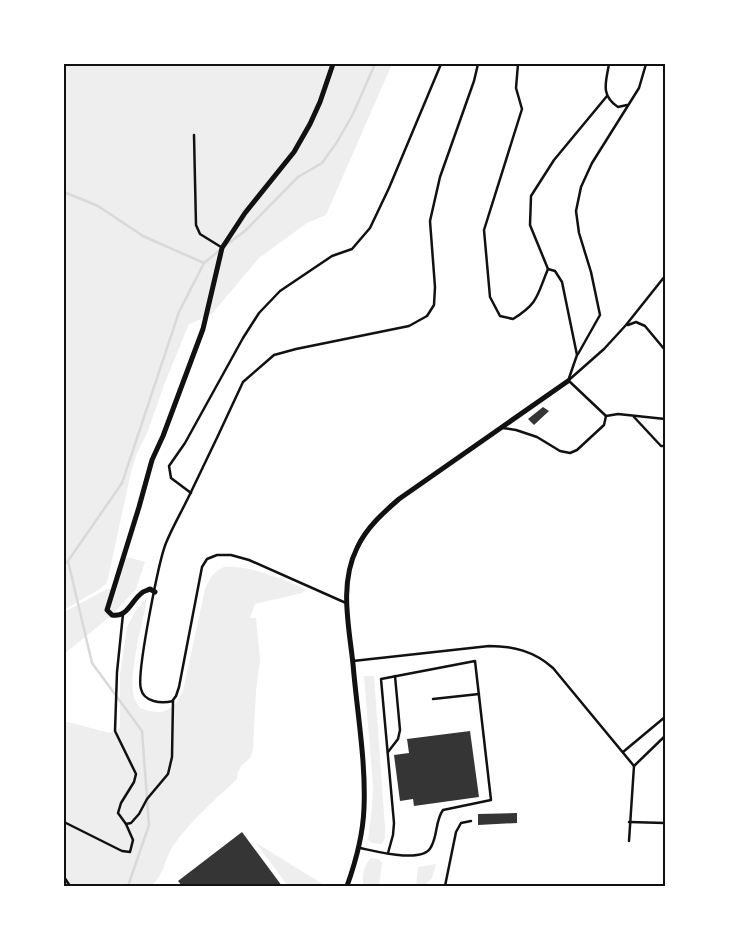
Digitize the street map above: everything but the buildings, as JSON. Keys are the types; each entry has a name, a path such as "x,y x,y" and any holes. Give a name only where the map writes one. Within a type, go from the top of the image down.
{"street":[{"path":"155,592 150,590 142,593 123,614 118,616 112,615 107,610 152,460 163,436 203,329 222,248 245,213 294,152 316,109 333,64"},
{"path":"347,886 358,848 364,809 364,788 353,661 346,603 349,572 356,549 380,516 398,499 568,381"}],"lane":[{"path":"191,493 171,478 169,466 185,443 243,338 259,313 280,291 332,256 352,249 370,228 389,188 441,64"},
{"path":"346,603 249,560 231,555 217,554 206,559 202,567 176,696 172,701 165,703 149,700 140,690 141,667 165,545 243,382 274,355 409,326 426,316 434,305 435,288 430,221 440,177 474,81 478,64"},
{"path":"518,64 516,88 522,109 484,230 490,297 500,316 513,319 528,310 538,297 548,269 530,225 530,196 554,160 607,96"},
{"path":"609,64 605,88 609,101 618,107 627,105"},
{"path":"568,381 577,355 600,315 591,272 579,233 576,211 581,187 592,163 639,88 646,64"},
{"path":"194,135 196,225 200,234 222,248"},
{"path":"548,269 555,272 562,282 577,355"},
{"path":"568,381 604,349 665,276"},
{"path":"626,325 636,322 645,326 665,350"},
{"path":"568,381 606,416"},
{"path":"606,416 618,414 665,420"},
{"path":"502,428 538,437 560,451 570,454 604,425 606,416"},
{"path":"633,416 655,441 661,446 665,446"},
{"path":"64,822 122,851 130,852 132,840 126,824 118,813 121,803 134,782 136,774 115,731 117,672 123,614"},
{"path":"353,661 489,646 507,646 533,654 554,668 634,766"},
{"path":"358,848 388,853 418,856 432,847 443,810 491,800 476,661 381,679 394,823 388,853"},
{"path":"388,752 398,740 400,730 395,676"},
{"path":"433,699 479,694"},
{"path":"126,824 131,823 139,814 147,799 168,774 172,757 172,701"},
{"path":"623,752 665,717"},
{"path":"629,841 634,766 665,736"},
{"path":"445,886 456,832 461,823 471,821"},
{"path":"629,822 665,823"},
{"path":"64,877 70,886"}],"shaded area":[{"path":"64,64 392,64 326,215 307,223 259,258 211,315 189,324 164,385 148,431 137,453 131,472 107,583 64,610"},
{"path":"124,558 145,562 136,589 112,615 64,654 64,612 107,589 113,589"},
{"path":"224,567 255,570 306,589 302,593 255,604 250,618 256,618 260,660 256,691 253,749 250,758 242,765 237,779 203,811 173,846 162,872 151,886 64,886 64,721 110,733 120,728 120,675 127,627 136,610 148,596 134,662 134,697 140,708 154,712 166,711 175,704 183,691 205,589 212,576"},
{"path":"364,676 374,676 385,827 385,838 382,844 372,843 368,840 373,786"},
{"path":"256,843 326,886 288,886"},
{"path":"371,858 378,859 382,863 379,886 364,886 364,871"},
{"path":"436,864 432,878 424,886 416,886 418,867"}],"waterway":[{"path":"226,245 245,231 298,177 322,163 353,114 375,64"},
{"path":"64,192 98,206 143,236 204,263"},
{"path":"64,564 68,561 122,483 179,312 204,263 220,250"},
{"path":"68,561 92,663 142,731 149,825 128,886"}]}
